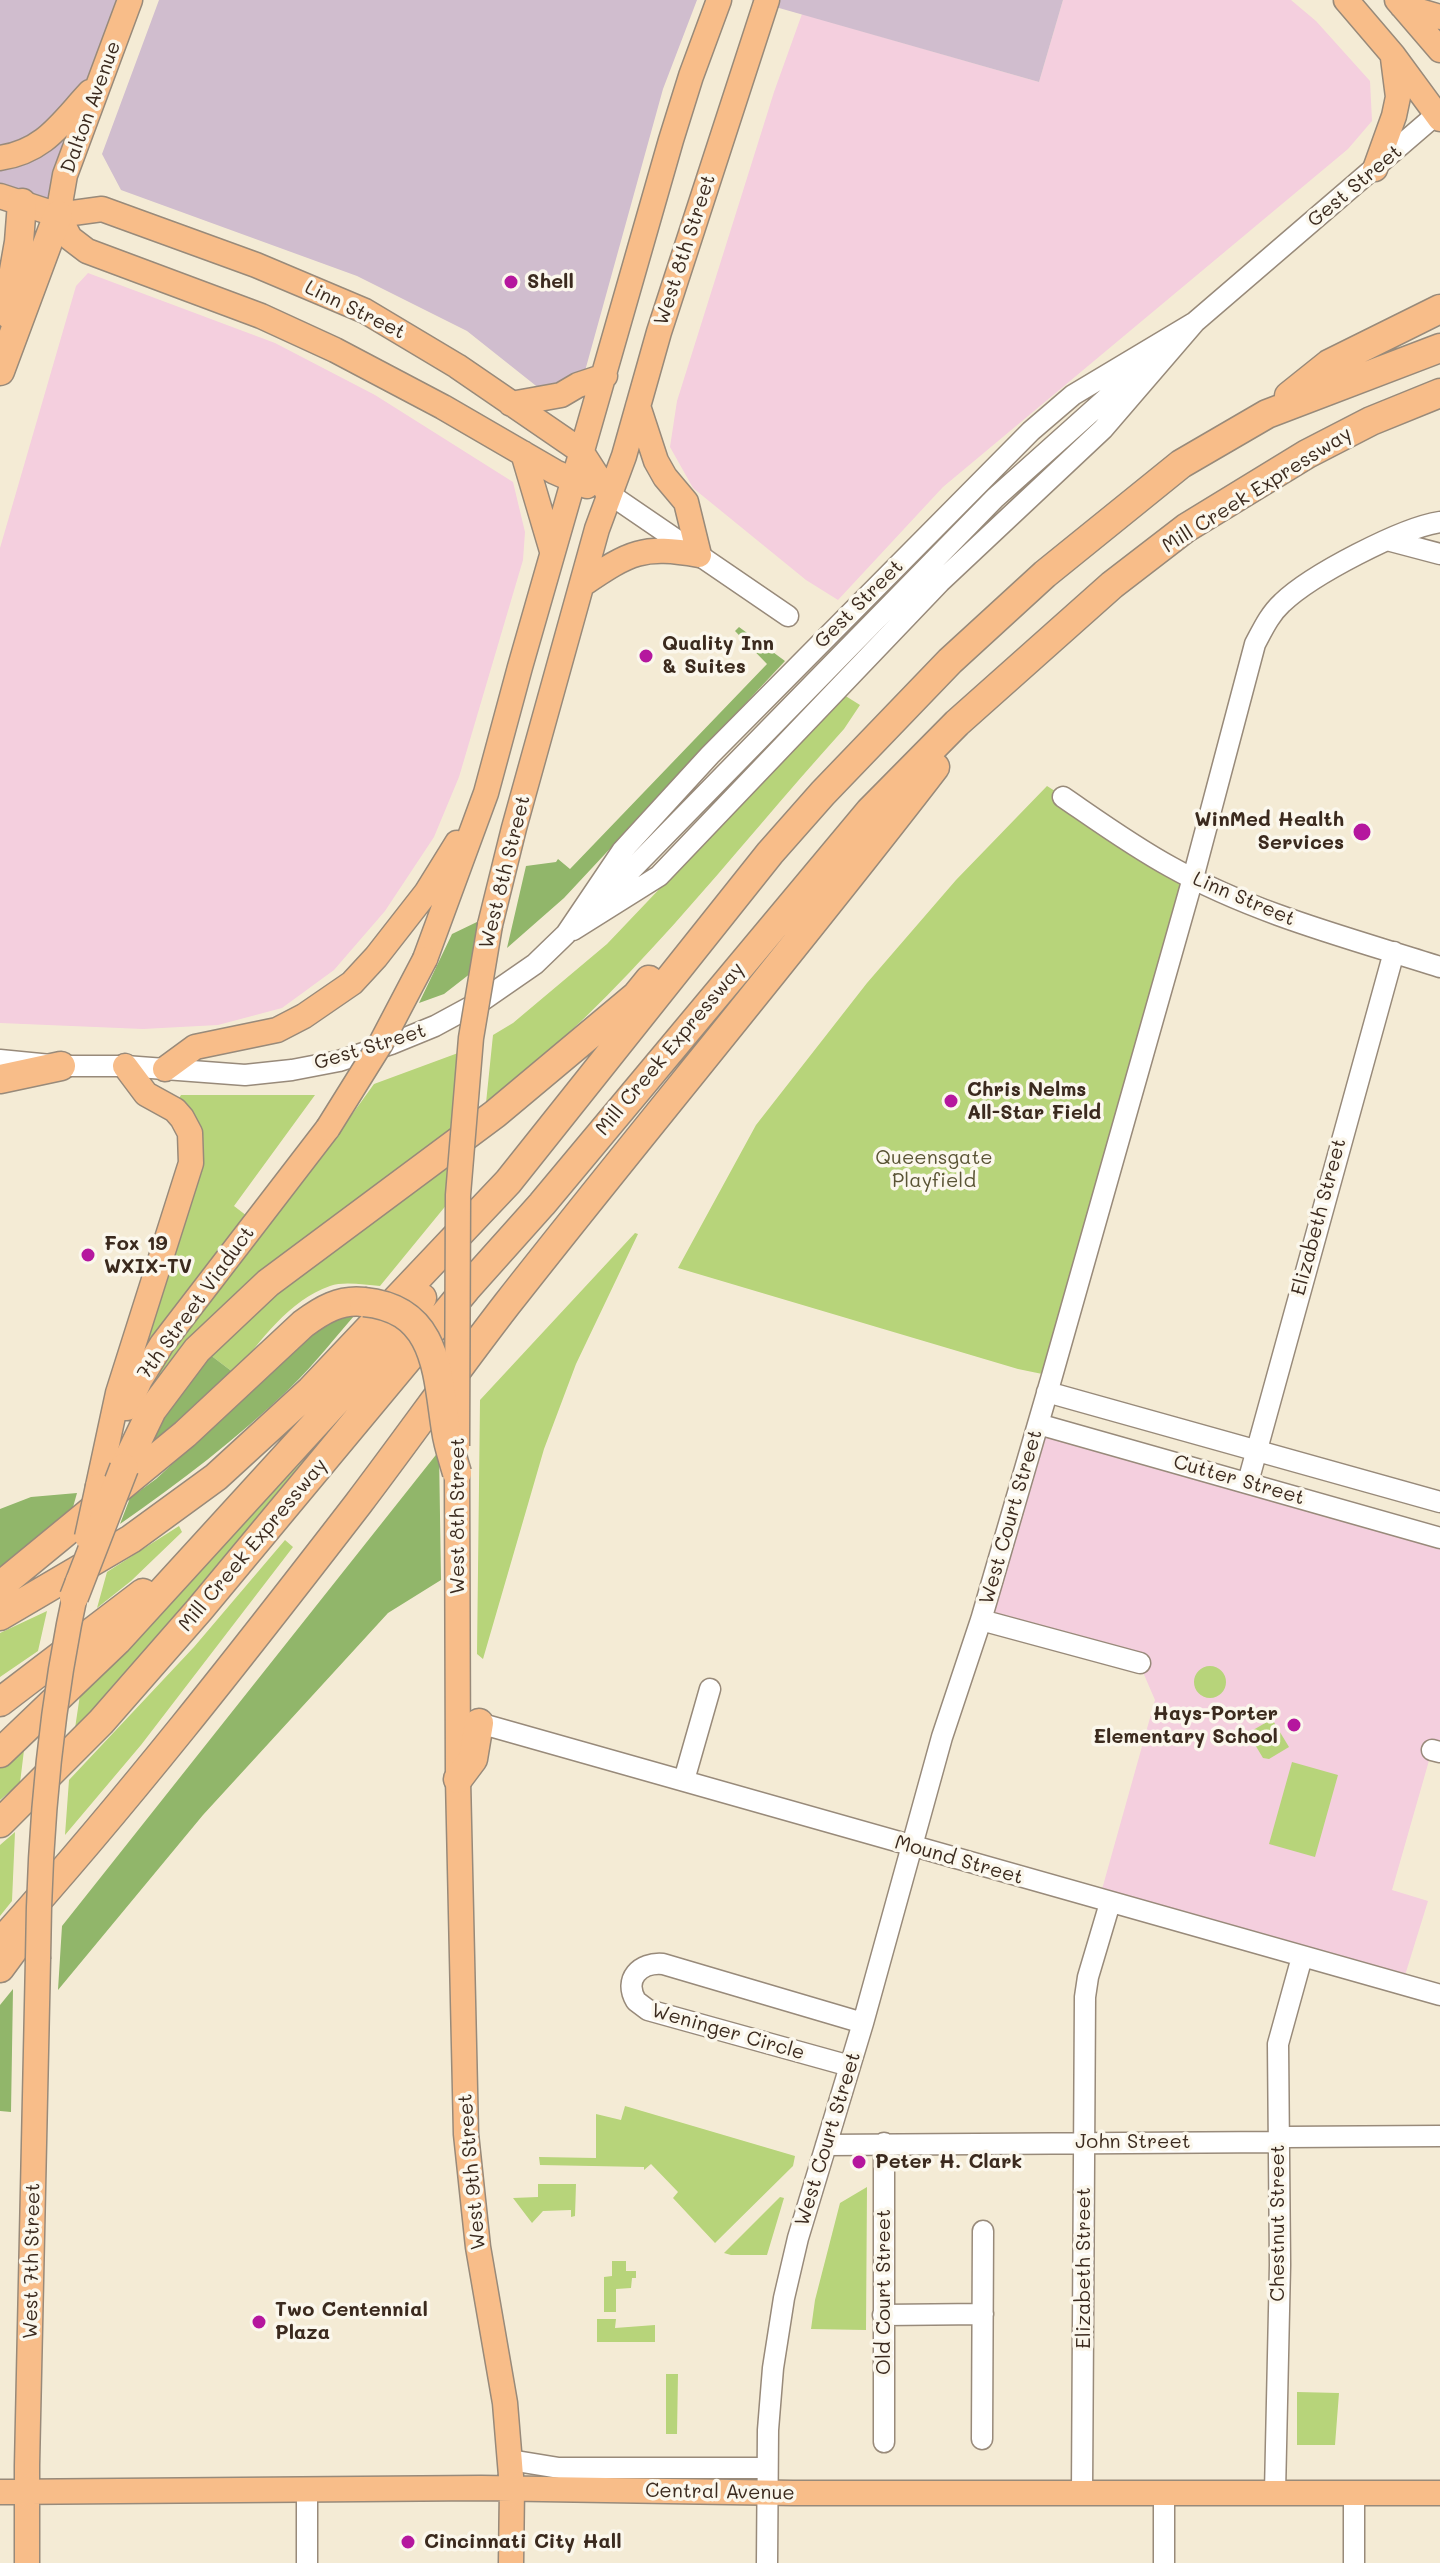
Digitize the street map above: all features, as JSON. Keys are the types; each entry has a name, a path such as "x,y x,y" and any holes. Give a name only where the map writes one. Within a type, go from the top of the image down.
{"highway":[{"path":"11,199 19,242 9,299 11,339"},
{"path":"0,371 58,215"},
{"path":"1267,414 1329,364 1440,309"},
{"name":"Mill Creek Expressway","path":"0,1616 131,1539 216,1477 311,1390 508,1182 770,853 823,793 950,661 1045,574 1181,464 1267,414 1440,348"},
{"name":"Mill Creek Expressway","path":"0,1823 101,1722 199,1610 870,811 957,723 1112,585 1186,528 1333,441 1371,421 1440,393"},
{"path":"0,1943 72,1863 358,1504 507,1304 764,986 935,767 957,723"},
{"path":"74,1597 124,1468 152,1410 197,1350 268,1283 495,1114 636,996 735,875 770,853"},
{"path":"0,1079 61,1066"},
{"path":"0,1753 117,1641 392,1340 508,1182"},
{"path":"0,1586 185,1434 303,1324 324,1309 340,1303 382,1304 405,1316 425,1335 439,1372 446,1434 457,1473"},
{"path":"0,1702 128,1606 226,1522"},
{"path":"458,1779 473,1759 479,1723"},
{"path":"0,1968 72,1863"}],"main road":[{"name":"Dalton Avenue","path":"58,215 65,175 130,0"},
{"name":"West 8th Street","path":"486,793 675,127 719,0"},
{"name":"West 8th Street","path":"458,1779 458,1195 471,1038 490,925 514,828 608,493 624,456 693,223 767,0"},
{"path":"1346,0 1439,115"},
{"path":"1399,3 1440,17"},
{"path":"1399,3 1440,50"},
{"path":"1375,169 1398,97 1393,55"},
{"path":"0,158 41,144 58,130 97,85"},
{"name":"Linn Street","path":"11,199 58,215 102,209 228,254 343,300 398,329 581,451 608,493"},
{"name":"Linn Street","path":"58,215 70,238 87,251 261,316 335,350 419,393 573,481 608,493"},
{"path":"511,404 561,395 578,385 605,376"},
{"path":"583,584 610,566 644,551 663,549 699,555 686,502 656,461 638,406"},
{"path":"523,453 553,553"},
{"path":"165,1069 195,1047 277,1030 304,1016 352,983 426,893 452,855 486,793"},
{"name":"7th Street Viaduct","path":"38,1959 42,1814 53,1716 98,1486 125,1412 162,1344 328,1128 381,1043 425,959 486,793"},
{"path":"98,1486 118,1393 191,1163 190,1133 175,1110 146,1094 125,1066"},
{"name":"West 9th Street","path":"458,1779 466,2134 475,2227 505,2403 512,2488 511,2563"},
{"name":"West 7th Street","path":"27,2563 38,1959"},
{"name":"Central Avenue","path":"0,2492 512,2488 767,2480 1082,2492 1440,2493"}],"street":[{"name":"Gest Street","path":"566,934 659,876 940,582 1103,429 1195,322 1439,115"},
{"name":"Gest Street","path":"0,1060 245,1075 339,1061 435,1026 483,1000 535,964 566,934 622,851 710,755 1031,431 1073,395 1195,322"},
{"path":"566,934 637,866 995,498 1090,410 1195,322"},
{"name":"Linn Street","path":"608,493 788,616"},
{"name":"West Court Street","path":"767,2563 767,2480 773,2368 784,2298 798,2238 863,2023 942,1737 981,1620 1038,1424 1193,878 1255,644 1280,605 1298,590 1387,540 1414,528 1440,522"},
{"path":"1387,540 1440,554"},
{"name":"Linn Street","path":"1063,797 1169,866 1193,878 1278,915 1440,967"},
{"name":"Elizabeth Street","path":"1248,1482 1394,952"},
{"name":"Cutter Street","path":"1047,1392 1440,1502"},
{"name":"Cutter Street","path":"1038,1424 1437,1537"},
{"path":"1437,1537 1440,1515"},
{"path":"981,1620 1140,1663"},
{"path":"684,1780 710,1689"},
{"name":"Mound Street","path":"479,1723 1440,1995"},
{"name":"Elizabeth Street","path":"1082,2492 1085,1997 1110,1903"},
{"name":"Chestnut Street","path":"1275,2492 1280,2265 1278,2044 1302,1957"},
{"name":"Weninger Circle","path":"850,2066 648,2010 636,2001 631,1983 641,1968 654,1963 663,1964 863,2023"},
{"name":"John Street","path":"826,2145 1278,2142 1286,2137 1440,2136"},
{"name":"Old Court Street","path":"884,2143 884,2442"},
{"path":"982,2439 983,2231"},
{"path":"883,2315 983,2314"},
{"name":"Central Avenue","path":"510,2460 559,2468 767,2480"},
{"path":"307,2491 307,2563"},
{"path":"1164,2493 1164,2563"},
{"path":"1354,2493 1354,2563"}],"shaded area":[{"path":"0,0 130,0 58,215 0,196"},
{"path":"159,0 697,0 663,89 585,371 540,389 467,331 357,276 121,190 102,154"},
{"path":"751,0 1063,0 1039,82"},
{"path":"1063,0 1291,0 1316,21 1370,81 1372,121 1348,149 943,487 838,600 806,580 693,488 670,447 677,401 774,92 802,14 1039,82"},
{"path":"88,273 275,343 375,395 513,482 525,532 523,560 459,777 434,837 385,911 334,970 282,1008 218,1025 143,1029 0,1023 0,548 76,286"},
{"name":"Hays-Porter Elementary School","path":"1038,1424 1440,1538 1440,1752 1432,1750 1392,1890 1428,1901 1402,1985 1099,1900 1155,1700 1139,1663 981,1620"}],"green space":[{"path":"739,627 785,661 564,898 507,948 526,866 556,862 558,859 570,869 767,664 735,631"},
{"path":"844,695 860,705 844,729 674,925 584,1018 537,1062 486,1103 493,1035 513,1023 607,944"},
{"name":"Queensgate Playfield","path":"1047,786 1193,878 1052,1376 1018,1369 678,1268 756,1125 867,983 956,880"},
{"path":"479,921 471,973 444,994 419,1003 452,934"},
{"path":"458,1053 451,1129 286,1256 155,1387 150,1383 165,1356 322,1156 374,1084"},
{"path":"181,1095 315,1095 234,1206 247,1216 148,1346 139,1342 186,1210 177,1102"},
{"path":"448,1163 448,1203 380,1286 342,1284 315,1292 289,1311 265,1335 234,1373 209,1354 235,1324"},
{"path":"635,1233 638,1234 576,1364 544,1449 483,1659 477,1654 480,1400"},
{"path":"360,1309 290,1388 250,1425 120,1524 130,1498 204,1435 323,1319"},
{"path":"209,1354 234,1373 147,1453 155,1427"},
{"path":"334,1429 284,1491 74,1735 81,1688"},
{"path":"439,1451 441,1580 388,1613 203,1815 58,1990 62,1926"},
{"path":"77,1493 68,1525 0,1567 0,1509 31,1497"},
{"path":"179,1526 182,1532 131,1581 97,1608 107,1572"},
{"path":"285,1540 293,1547 141,1745 65,1835 69,1780 194,1647"},
{"path":"47,1611 38,1651 0,1677 0,1633"},
{"path":"1210,1666 1222,1670 1226,1682 1222,1694 1210,1698 1198,1694 1194,1682 1198,1670"},
{"path":"1272,1719 1289,1747 1269,1759 1263,1758 1248,1733"},
{"path":"25,1742 20,1783 0,1800 0,1764"},
{"path":"1292,1762 1338,1775 1315,1857 1269,1844"},
{"path":"15,1832 12,1901 0,1916 0,1845"},
{"path":"13,1989 11,2112 0,2111 0,2005"},
{"path":"625,2106 795,2156 793,2166 715,2243 673,2198 678,2192 651,2164 644,2170 644,2167 540,2165 539,2157 596,2158 596,2114 621,2120"},
{"path":"538,2184 576,2184 575,2216 571,2217 571,2210 543,2211 532,2223 513,2198 538,2197"},
{"path":"867,2187 866,2330 811,2329 815,2300 840,2203"},
{"path":"780,2197 784,2198 767,2255 724,2253"},
{"path":"612,2261 626,2261 626,2271 636,2271 636,2278 632,2278 631,2288 616,2289 616,2312 604,2312 604,2277 612,2276"},
{"path":"597,2319 616,2319 615,2328 655,2325 655,2342 597,2342"},
{"path":"666,2374 678,2374 677,2434 666,2434"},
{"path":"1297,2392 1339,2393 1335,2445 1297,2445"}],"place":[{"name":"Shell","path":"511,282"},
{"name":"Quality Inn & Suites","path":"646,656"},
{"name":"WinMed Health Services","path":"1362,832"},
{"name":"Chris Nelms All-Star Field","path":"951,1101"},
{"name":"Fox 19 WXIX-TV","path":"88,1255"},
{"name":"Hays-Porter Elementary School","path":"1294,1725"},
{"name":"Peter H. Clark","path":"859,2162"},
{"name":"Two Centennial Plaza","path":"259,2322"},
{"name":"Cincinnati City Hall","path":"408,2542"}]}
